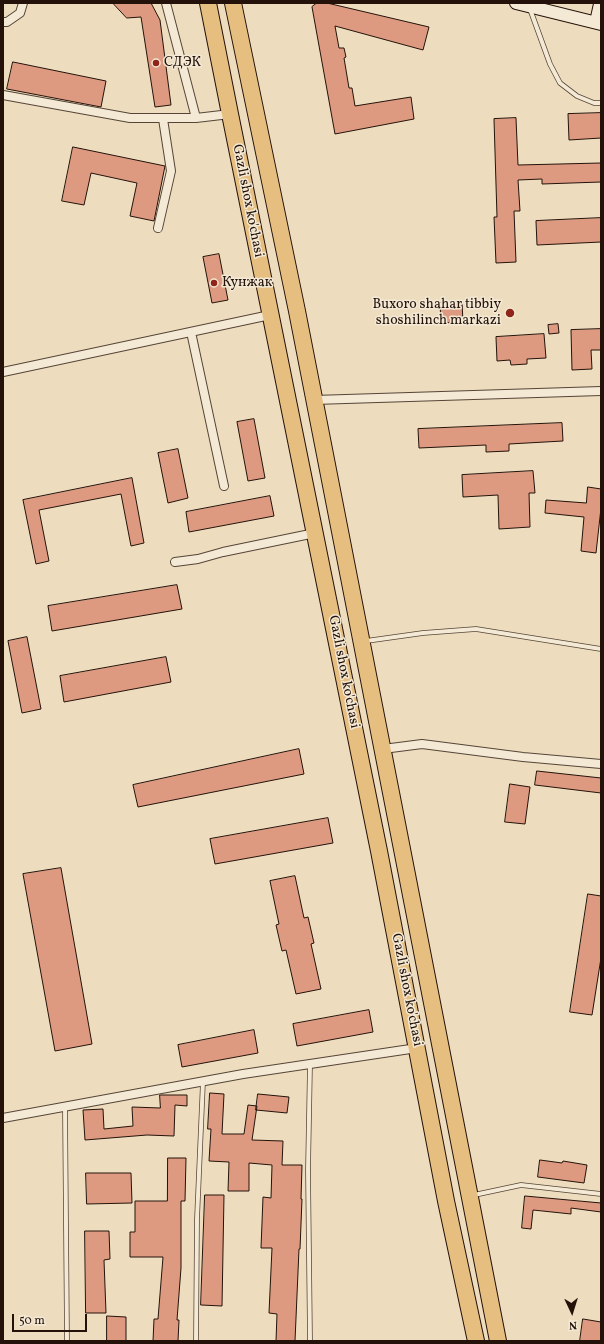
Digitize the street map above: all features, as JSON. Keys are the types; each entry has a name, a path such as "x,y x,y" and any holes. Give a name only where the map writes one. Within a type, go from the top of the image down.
{"highway":[{"name":"Gazli shox ko'chasi","path":"208,3 378,843 446,1201 476,1341"},
{"name":"Gazli shox ko'chasi","path":"233,3 314,400 498,1341"},
{"path":"237,20 240,3"}],"main road":[{"path":"516,3 599,23 600,3"}],"street":[{"path":"3,22 7,22 20,13 23,3"},
{"path":"166,3 196,118"},
{"path":"3,95 130,118 196,118 230,114"},
{"path":"158,228 171,171 163,119"},
{"path":"3,372 270,315"},
{"path":"191,332 224,486"},
{"path":"314,400 601,391"},
{"path":"175,562 198,559 223,552 315,533"},
{"path":"382,749 422,744 523,757 601,764"},
{"path":"3,1118 203,1081 310,1063 416,1048"}],"lane":[{"path":"529,6 550,64 560,83 578,96 601,103"},
{"path":"361,642 423,633 476,629 601,649"},
{"path":"310,1063 308,1170 310,1341"},
{"path":"196,1341 197,1219 203,1081"},
{"path":"65,1107 67,1341"},
{"path":"469,1196 521,1185 601,1194"}],"building":[{"path":"113,3 151,3 160,20 171,105 155,107 141,17 127,18"},
{"path":"317,3 327,3 429,27 423,50 335,26 339,48 344,48 346,57 344,58 349,88 352,88 355,106 411,97 414,119 335,134 312,7"},
{"path":"13,62 106,81 101,107 7,89"},
{"path":"601,113 601,138 569,140 568,114"},
{"path":"516,118 518,165 601,163 601,182 542,184 542,179 518,180 520,211 514,211 516,262 496,263 494,217 497,217 494,119"},
{"path":"73,147 165,166 154,221 130,216 137,183 91,173 84,205 62,201"},
{"path":"601,218 601,242 537,245 536,221"},
{"path":"219,254 228,300 212,303 203,257"},
{"path":"462,302 463,322 441,323 440,303"},
{"path":"558,324 559,333 549,334 548,325"},
{"path":"601,329 601,350 591,350 592,369 572,370 571,330"},
{"path":"544,334 546,358 527,359 527,364 511,365 510,360 497,361 496,337"},
{"path":"254,419 265,478 248,481 237,422"},
{"path":"562,423 563,441 509,444 509,451 486,452 486,445 419,448 418,429"},
{"path":"178,449 188,498 168,503 158,453"},
{"path":"533,471 535,493 529,493 530,527 499,529 498,495 463,497 462,475"},
{"path":"132,478 144,543 131,546 121,494 39,510 49,561 36,564 23,500"},
{"path":"588,487 601,489 601,508 596,553 581,551 584,517 545,513 546,500 586,503"},
{"path":"270,496 274,516 189,532 186,512"},
{"path":"177,585 182,609 52,631 48,606"},
{"path":"27,637 41,709 22,713 8,641"},
{"path":"166,657 171,682 64,702 60,676"},
{"path":"299,749 304,774 138,807 133,785"},
{"path":"537,771 601,778 601,793 535,785"},
{"path":"510,784 530,787 525,824 505,822"},
{"path":"328,818 333,843 215,864 210,839"},
{"path":"61,868 92,1044 55,1051 23,874"},
{"path":"295,876 304,918 308,917 314,943 311,944 321,989 296,994 286,950 282,951 276,925 279,924 270,881"},
{"path":"588,894 601,896 601,958 592,1015 570,1012"},
{"path":"369,1010 373,1032 297,1046 293,1024"},
{"path":"254,1030 258,1053 182,1067 178,1045"},
{"path":"210,1093 224,1094 222,1134 244,1134 248,1105 257,1106 252,1140 283,1141 282,1165 302,1165 302,1199 295,1341 276,1341 277,1314 269,1313 272,1248 261,1248 263,1197 271,1198 272,1165 249,1163 249,1191 228,1191 229,1162 209,1161 211,1129 208,1129"},
{"path":"258,1094 289,1097 287,1113 256,1110"},
{"path":"160,1095 187,1095 187,1106 175,1105 174,1136 147,1135 85,1140 83,1110 103,1109 104,1129 133,1126 132,1107 160,1108"},
{"path":"168,1158 186,1158 185,1201 181,1201 181,1268 177,1320 179,1320 178,1341 153,1341 154,1319 158,1319 163,1257 130,1257 130,1232 135,1232 135,1201 167,1201"},
{"path":"540,1160 562,1163 563,1161 587,1165 584,1183 538,1177"},
{"path":"86,1173 131,1173 132,1203 87,1204"},
{"path":"205,1195 224,1195 222,1306 201,1305"},
{"path":"525,1196 601,1203 601,1212 571,1208 571,1214 533,1210 531,1229 522,1228"},
{"path":"85,1231 109,1231 110,1259 104,1260 106,1313 86,1313"},
{"path":"107,1316 126,1317 126,1341 107,1341"},
{"path":"583,1319 601,1322 601,1341 580,1341"}],"place":[{"name":"СДЭК","path":"156,63"},
{"name":"Кунжак","path":"214,283"},
{"name":"Buxoro shahar tibbiy shoshilinch markazi","path":"510,313"}]}
